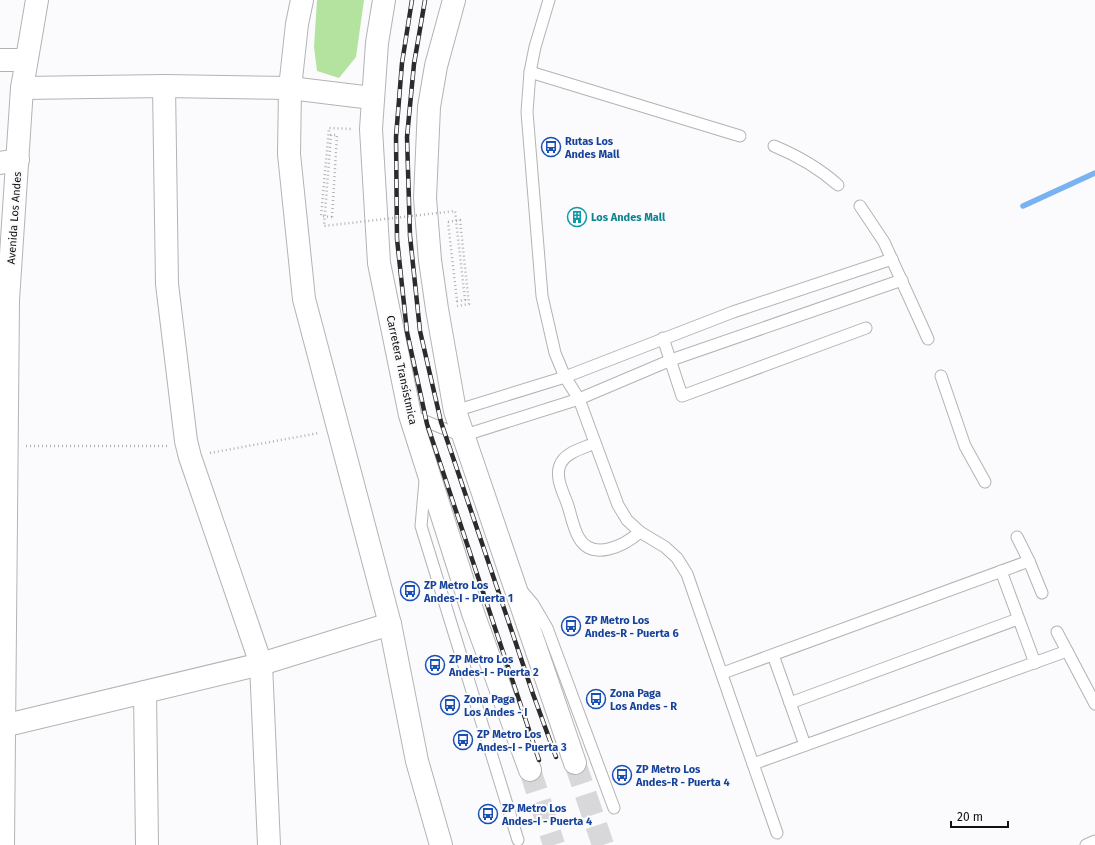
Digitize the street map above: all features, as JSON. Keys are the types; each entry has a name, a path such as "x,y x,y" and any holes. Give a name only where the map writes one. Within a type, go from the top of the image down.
{"street":[{"name":"Avenida Los Andes","path":"3,845 3,491 6,446 3,415 4,301 9,161 37,0"},
{"path":"302,0 297,24 290,88 289,154 304,299 340,429 390,624 417,762 441,845"},
{"name":"Carretera Transístmica","path":"384,0 377,43 371,129 380,263 410,415 473,614 530,770"},
{"path":"446,0 438,59 429,107 425,198 430,260 454,411 575,764"},
{"path":"438,59 454,0"},
{"path":"0,60 26,60"},
{"path":"164,86 167,284 188,452 261,664 268,845"},
{"path":"22,88 164,86 290,88 372,98"},
{"path":"3,726 261,664 390,624"},
{"path":"145,692 147,845"}],"lane":[{"path":"549,0 535,47 530,72 527,112 542,296 555,353 565,377 579,399 618,505 627,520 640,532 670,551 678,558 687,574 723,673 777,833"},
{"path":"530,72 740,136"},
{"path":"774,146 797,156 823,172 838,185"},
{"path":"860,206 873,224 892,259 928,339"},
{"path":"454,411 565,377 663,338 892,259"},
{"path":"410,415 462,436 579,399 671,360 902,280"},
{"path":"663,338 682,396 866,328"},
{"path":"941,376 965,446 985,482"},
{"path":"595,443 567,455 560,464 558,477 579,538 589,548 603,550 620,546 640,532"},
{"path":"426,466 421,526 518,840"},
{"path":"1017,537 1030,561 1042,593"},
{"path":"723,673 1030,561"},
{"path":"1001,571 1035,663"},
{"path":"512,580 534,604 547,628 614,808"},
{"path":"790,703 1018,619"},
{"path":"1057,632 1095,704"},
{"path":"753,764 1067,652"},
{"path":"773,655 805,745"},
{"path":"1086,845 1095,841"}],"path":[{"path":"371,129 328,128 321,216 332,217 337,135 331,135 324,226 455,211 465,300 457,301 448,222 460,220 469,304 437,309"},
{"path":"6,446 188,452 340,429"}],"green space":[{"path":"317,0 364,0 356,57 339,78 317,71 314,47"}],"waterway":[{"path":"1023,206 1095,173"}],"tunnel":[{"path":"575,763 603,845"},
{"path":"530,770 554,845"}],"railway":[{"path":"412,0 402,63 396,137 397,239 407,332 427,424 539,760"},
{"path":"425,0 414,64 407,137 410,236 420,331 441,422 533,694 556,757"}],"place":[{"name":"Rutas Los Andes Mall","path":"551,147"},
{"name":"Los Andes Mall","path":"577,217"},
{"name":"ZP Metro Los Andes-I - Puerta 1","path":"410,591"},
{"name":"ZP Metro Los Andes-R - Puerta 6","path":"571,626"},
{"name":"ZP Metro Los Andes-I - Puerta 2","path":"435,665"},
{"name":"Zona Paga Los Andes - R","path":"596,699"},
{"name":"Zona Paga Los Andes - I","path":"450,705"},
{"name":"ZP Metro Los Andes-I - Puerta 3","path":"463,740"},
{"name":"ZP Metro Los Andes-R - Puerta 4","path":"622,775"},
{"name":"ZP Metro Los Andes-I - Puerta 4","path":"488,814"}]}
